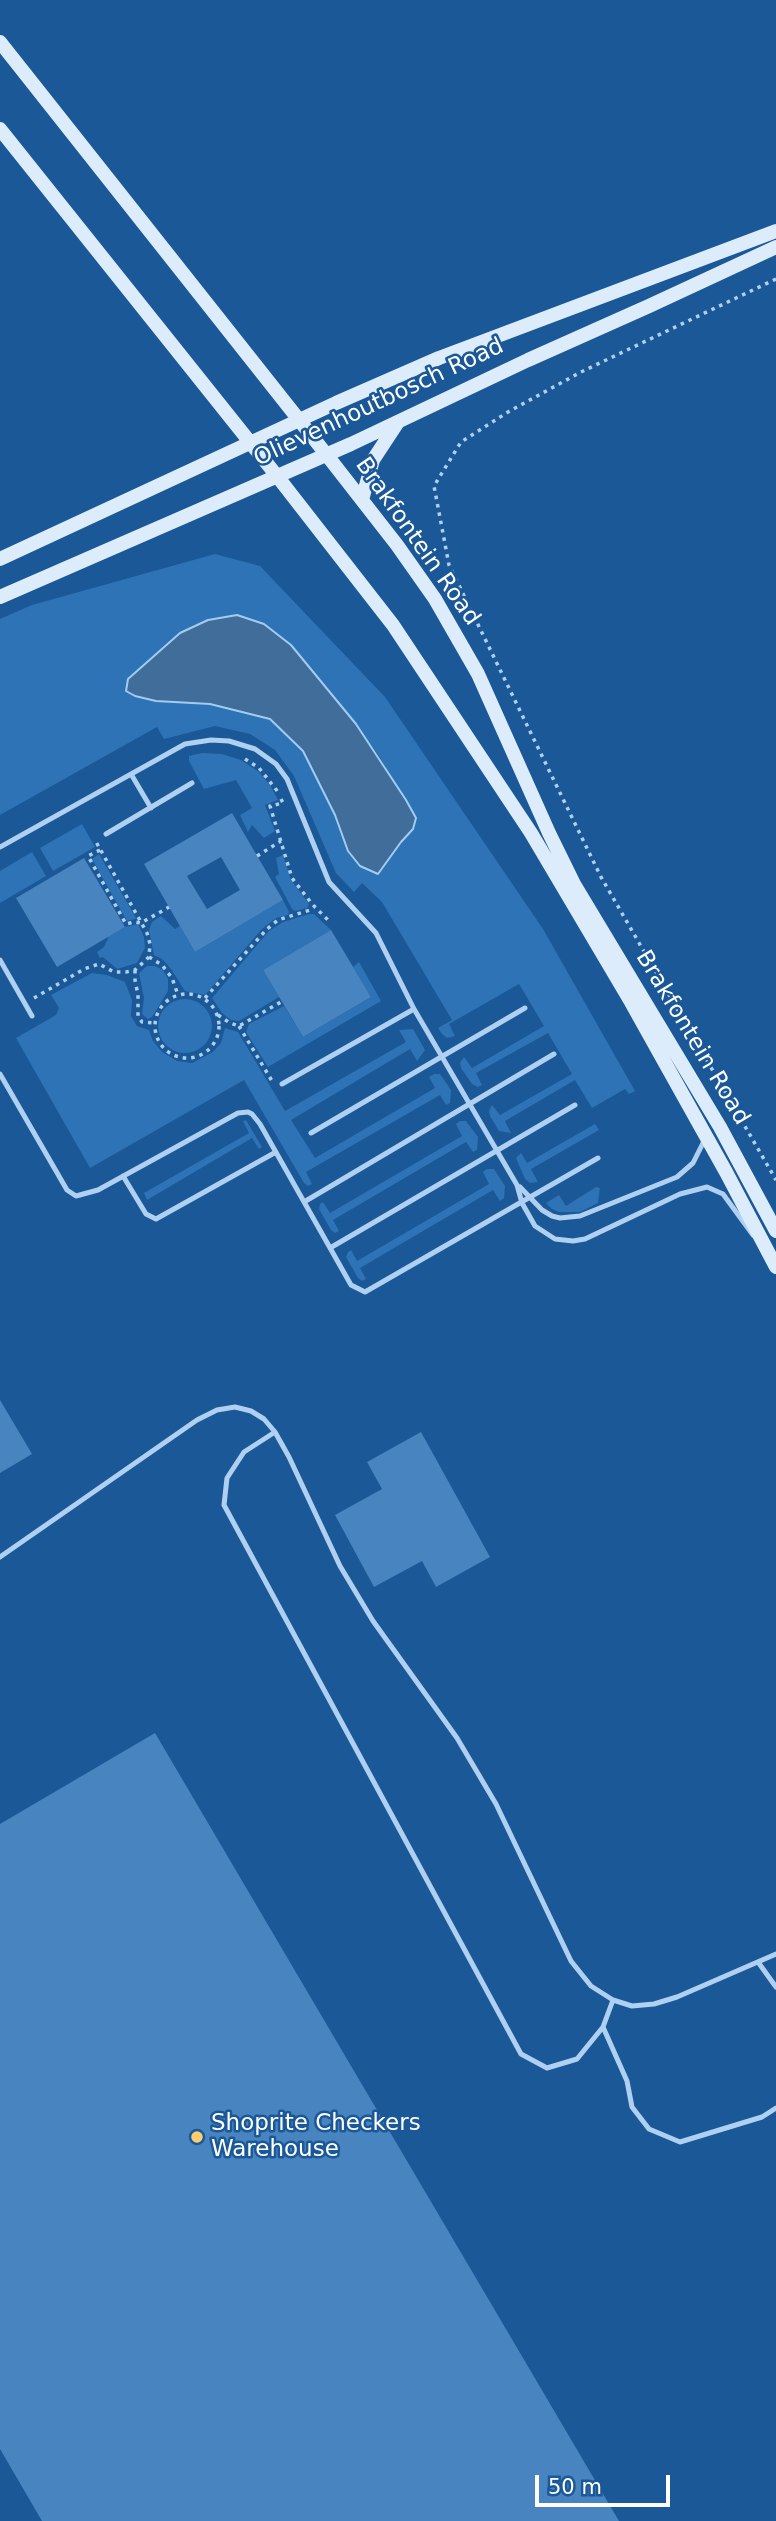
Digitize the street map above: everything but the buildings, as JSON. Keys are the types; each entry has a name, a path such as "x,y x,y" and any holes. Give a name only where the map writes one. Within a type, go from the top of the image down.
{"street":[{"name":"Brakfontein Road","path":"0,42 420,576 454,629 499,717 574,884 719,1127 776,1231"},
{"name":"Brakfontein Road","path":"0,129 251,442 393,625 524,822 631,1002 776,1267"},
{"name":"Olievenhoutbosch Road","path":"0,559 299,420 502,332 776,231"},
{"name":"Olievenhoutbosch Road","path":"0,597 326,454 776,247"},
{"path":"362,500 373,460 399,421"}],"lane":[{"path":"0,847 179,747 202,740 238,742 269,758 282,771 293,790 330,883 376,933 414,1009 517,1185 522,1203 535,1226 555,1240 573,1241 599,1233 680,1194 707,1187 723,1194 748,1230 768,1251"},
{"path":"131,774 151,808"},
{"path":"106,834 192,783"},
{"path":"0,960 32,1016"},
{"path":"311,1133 525,1008"},
{"path":"282,1084 414,1009"},
{"path":"304,1202 554,1054"},
{"path":"0,1074 71,1194 76,1196 89,1194 243,1111 248,1112 256,1117 351,1284 365,1292 598,1158"},
{"path":"330,1248 499,1152 575,1105"},
{"path":"517,1185 542,1210 552,1216 580,1216 677,1177 693,1163 706,1136"},
{"path":"123,1176 146,1214 156,1219 276,1152"},
{"path":"0,1557 186,1427 216,1410 235,1407 251,1411 264,1419 275,1432 340,1566 373,1621 457,1738 496,1804 572,1961 591,1986 613,2000 632,2006 654,2004 677,1997 776,1954"},
{"path":"275,1432 244,1452 227,1478 224,1505 521,2054 547,2068 577,2059 603,2027 613,2000"},
{"path":"758,1962 776,1987"},
{"path":"603,2027 627,2081 632,2107 649,2129 680,2142 762,2117 776,2108"}],"path":[{"path":"776,279 581,372 508,412 461,442 434,486 449,565 589,852 709,1067 776,1180"},
{"path":"235,755 259,768 278,792 283,803 270,806 292,878 314,907 331,923"},
{"path":"25,1003 84,969 99,964 114,972 135,970 149,957 150,944 141,923 95,840 106,834"},
{"path":"257,856 281,841"},
{"path":"100,849 88,856 126,924 141,923 169,907"},
{"path":"205,998 267,929 278,920 314,907"},
{"path":"149,957 162,965 172,978 178,995"},
{"path":"135,970 138,1016 142,1022 155,1023"},
{"path":"218,1015 220,1026 212,1046 204,1054 193,1057 172,1054 163,1047 158,1038 155,1023 160,1009 166,1001 178,995 195,994 205,998 218,1015 230,1024 239,1026 281,1002"},
{"path":"239,1026 276,1087 282,1084"}],"shaded area":[{"path":"215,554 260,566 385,697 543,929 635,1091 629,1094 625,1089 592,1108 575,1080 505,1121 511,1133 499,1131 490,1116 492,1105 500,1115 572,1074 548,1033 476,1073 482,1085 478,1087 472,1084 461,1068 460,1063 464,1057 472,1068 544,1026 519,984 449,1024 455,1036 447,1038 442,1034 438,1028 452,1020 382,902 362,883 354,892 336,873 294,776 275,750 250,734 215,726 164,739 157,727 0,815 0,619 32,605","holes":["264,624 291,644 379,756 416,818 413,829 382,870 348,851 335,815 303,751 270,719 210,704 156,701"]},
{"path":"237,615 264,624 291,645 356,724 416,818 413,829 378,874 360,866 348,851 335,815 303,751 270,719 210,704 156,701 126,691 128,679 180,633 208,620"},
{"path":"202,753 222,754 241,760 259,772 278,800 265,805 275,831 264,838 252,825 248,832 240,815 252,808 236,780 204,789 189,761 189,756"},
{"path":"82,824 95,847 53,871 40,848"},
{"path":"32,852 46,876 0,903 0,871"},
{"path":"99,854 135,919 127,921 92,859"},
{"path":"283,855 291,880 309,904 307,908 295,911 292,909 275,877 279,874 276,858"},
{"path":"283,900 288,915 276,918 262,929 205,995 185,991 171,969 154,955 149,930 152,922 161,916 175,929 180,926 195,952"},
{"path":"314,914 331,930 263,970 279,997 239,1021 231,1020 222,1013 212,998 269,931 283,922"},
{"path":"138,924 144,937 145,948 137,963 117,969 103,957 100,958 97,952 104,947 109,936 125,927"},
{"path":"359,962 381,1001 268,1067 246,1032 249,1024 284,1006 303,1037 371,997 353,967"},
{"path":"147,966 163,970 168,979 168,991 148,1019 142,1014 144,998 139,973"},
{"path":"92,973 125,982 132,1000 131,1016 137,1026 149,1030 153,1041 162,1052 177,1061 192,1063 213,1052 221,1043 225,1028 238,1032 285,1111 406,1042 399,1030 413,1029 425,1050 417,1061 410,1049 291,1120 315,1158 435,1088 429,1077 434,1074 440,1074 451,1090 450,1103 446,1105 440,1095 306,1172 312,1184 308,1186 244,1080 90,1168 16,1038 56,1015 59,1008 51,995"},
{"path":"185,999 204,1007 212,1026 204,1045 185,1053 166,1045 158,1026 166,1007"},
{"path":"246,1120 262,1147 259,1149 252,1138 147,1200 144,1193 249,1133 243,1121"},
{"path":"466,1121 478,1137 477,1150 473,1152 466,1142 333,1220 339,1231 335,1233 331,1230 319,1209 320,1204 323,1202 330,1213 462,1136 456,1124"},
{"path":"595,1124 599,1130 531,1169 538,1182 530,1183 525,1179 516,1158 521,1153 527,1163"},
{"path":"494,1169 505,1186 504,1198 500,1201 493,1190 360,1268 366,1279 362,1281 358,1278 346,1257 348,1252 351,1250 357,1261 489,1184 483,1172"},
{"path":"596,1187 600,1188 598,1203 580,1212 559,1212 546,1203 559,1195 566,1206"}],"place":[{"name":"Shoprite Checkers Warehouse","path":"197,2137"}]}
